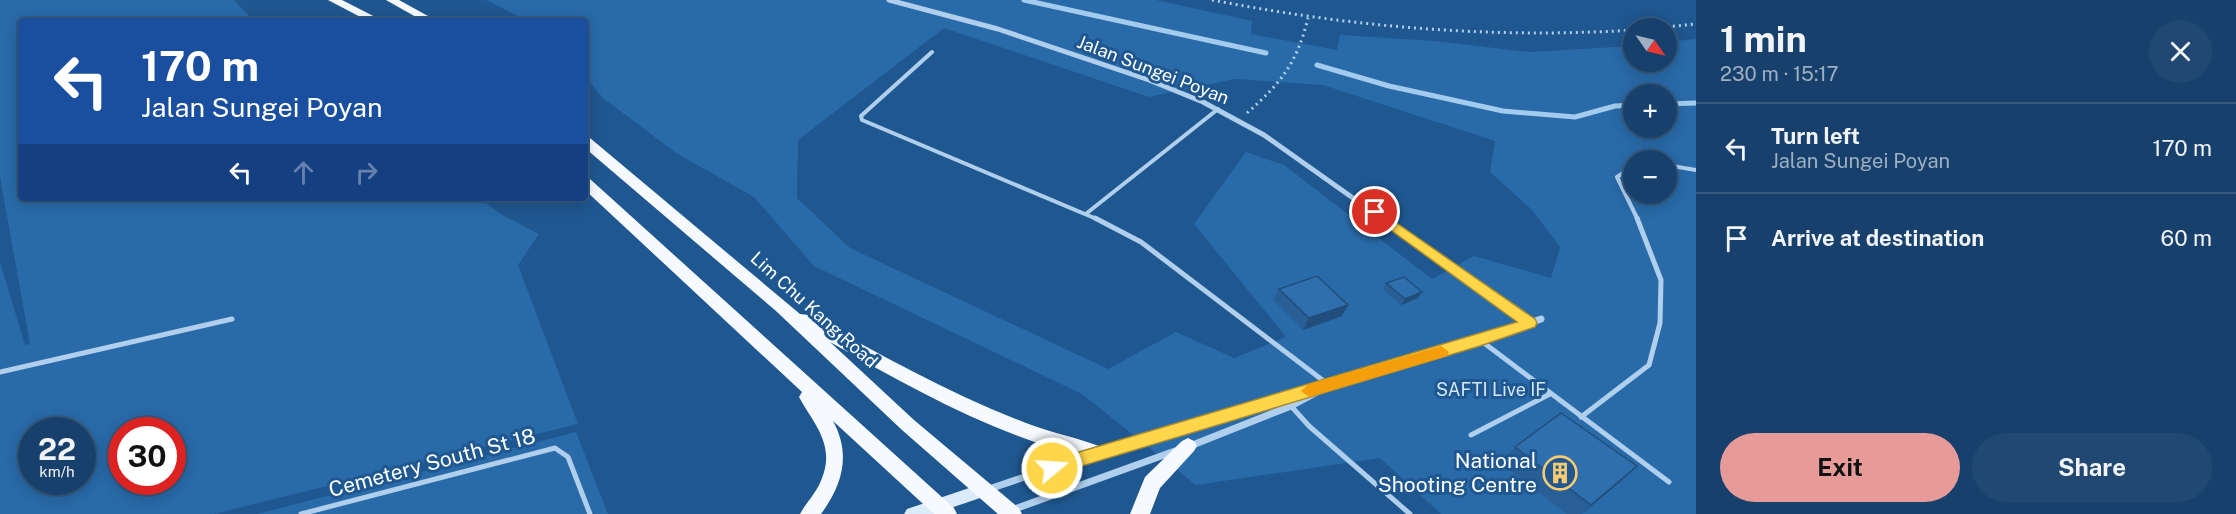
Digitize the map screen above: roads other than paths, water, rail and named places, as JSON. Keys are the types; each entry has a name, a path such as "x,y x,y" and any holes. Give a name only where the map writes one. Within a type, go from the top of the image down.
{"main road":[{"path":"333,0 371,18"},
{"path":"391,0 425,18"},
{"name":"Lim Chu Kang Road","path":"588,144 782,307 908,425 1008,513"},
{"path":"588,185 942,510"},
{"path":"782,307 890,369 1060,444 1098,453"},
{"path":"781,363 826,419 837,453 834,477 810,514"},
{"path":"1140,514 1152,483 1188,446"}],"street":[{"name":"Jalan Sungei Poyan","path":"889,0 998,29 1149,80 1218,109 1239,120 1486,290 1530,323"},
{"path":"912,514 942,510 984,490 1098,453 1480,340 1541,319"},
{"path":"1008,513 1291,406 1329,385"}],"lane":[{"path":"932,52 861,116 862,120 1087,213 1141,242 1329,385"},
{"path":"1087,213 1218,109"},
{"path":"1677,167 1696,170"},
{"path":"1623,173 1617,177 1623,189"},
{"path":"1581,417 1649,365 1660,323 1661,280 1648,241 1630,204"},
{"path":"0,372 232,319"},
{"path":"1480,340 1669,482"},
{"path":"1471,435 1550,394"},
{"path":"1291,406 1309,426 1410,514"},
{"name":"Cemetery South St 18","path":"301,514 555,448 568,457 590,514"}],"waterway":[{"path":"1024,0 1266,53"},
{"path":"1317,65 1389,86 1503,111 1575,117 1623,106"},
{"path":"1677,104 1696,103"}],"place":[{"name":"National Shooting Centre","path":"1560,473"}],"park label":[{"name":"SAFTI Live IF","path":"1491,390"}]}
